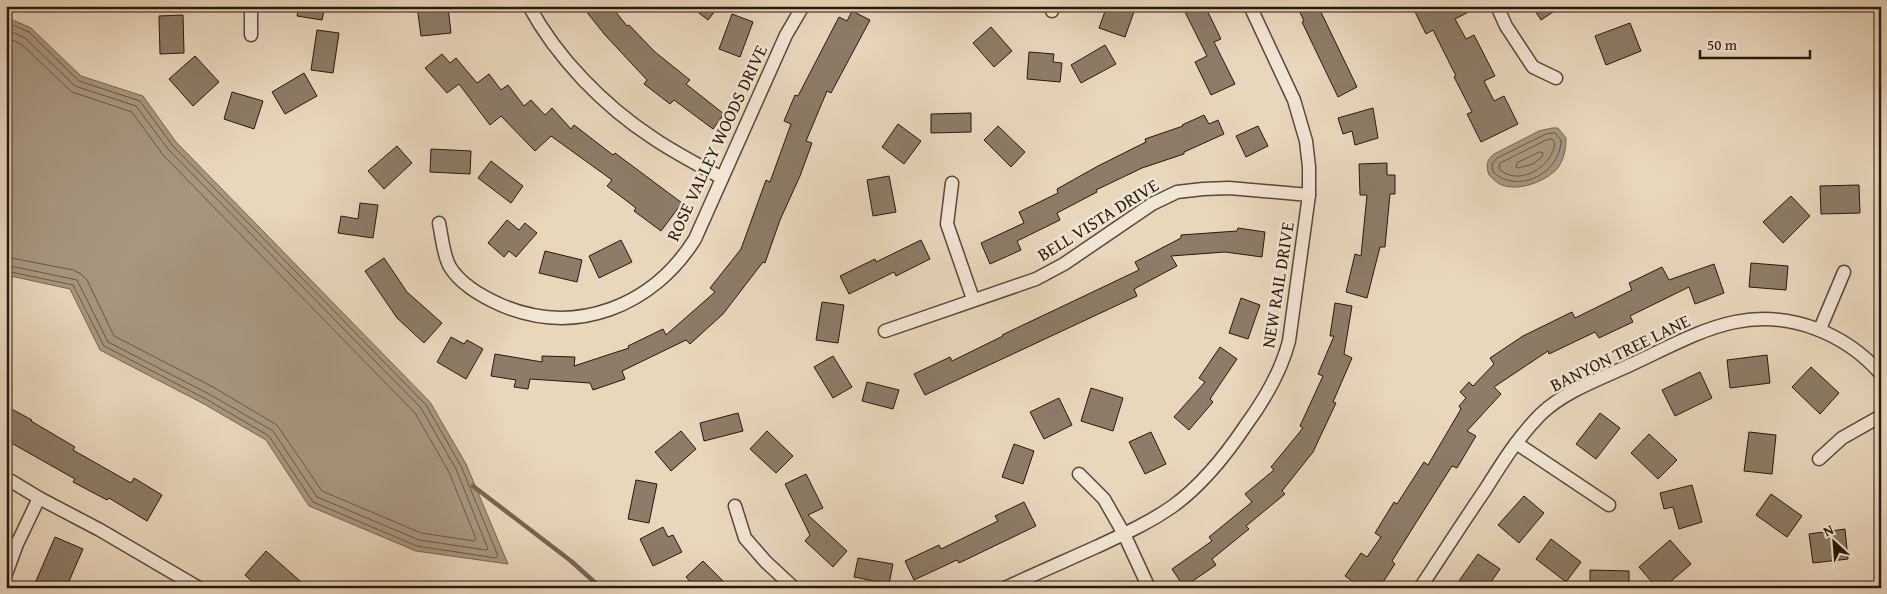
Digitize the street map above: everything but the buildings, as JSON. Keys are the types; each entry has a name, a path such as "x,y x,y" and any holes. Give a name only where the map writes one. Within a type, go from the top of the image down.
{"street":[{"path":"251,6 251,35"},
{"path":"528,6 546,34 571,65 614,108 652,137 722,178"},
{"name":"NEW RAIL DRIVE","path":"1005,588 1124,534 1172,506 1196,487 1240,434 1269,389 1285,358 1309,195 1309,167 1306,141 1294,100 1250,6"},
{"path":"1497,6 1506,26 1533,67 1556,78"},
{"name":"ROSE VALLEY WOODS DRIVE","path":"439,223 446,256 452,270 465,283 491,300 506,307 540,316 571,318 589,316 635,298 651,288 669,272 685,255 695,239 786,35 801,7"},
{"path":"952,183 948,224 974,300"},
{"name":"BELL VISTA DRIVE","path":"885,332 1036,279 1064,264 1152,204 1177,192 1229,188 1309,195"},
{"path":"1820,330 1844,272"},
{"name":"BANYON TREE LANE","path":"1420,588 1516,443 1544,412 1576,390 1710,330 1735,322 1773,319 1795,322 1820,330 1850,346 1881,374"},
{"path":"1820,459 1842,438 1881,416"},
{"path":"1516,443 1609,505"},
{"path":"1080,474 1104,499 1124,534 1149,588"},
{"path":"6,478 199,588"},
{"path":"6,574 17,544 39,498"},
{"path":"736,506 745,538 766,562 794,588"}],"water":[{"path":"6,17 31,28 81,76 143,96 176,142 430,402 466,464 508,564 416,551 309,506 266,440 204,404 100,350 70,289 6,275"},
{"path":"1558,128 1566,138 1561,164 1555,171 1535,183 1520,187 1505,186 1489,175 1487,163 1494,154 1539,131"}],"waterway":[{"path":"473,486 571,561 601,588"}]}
